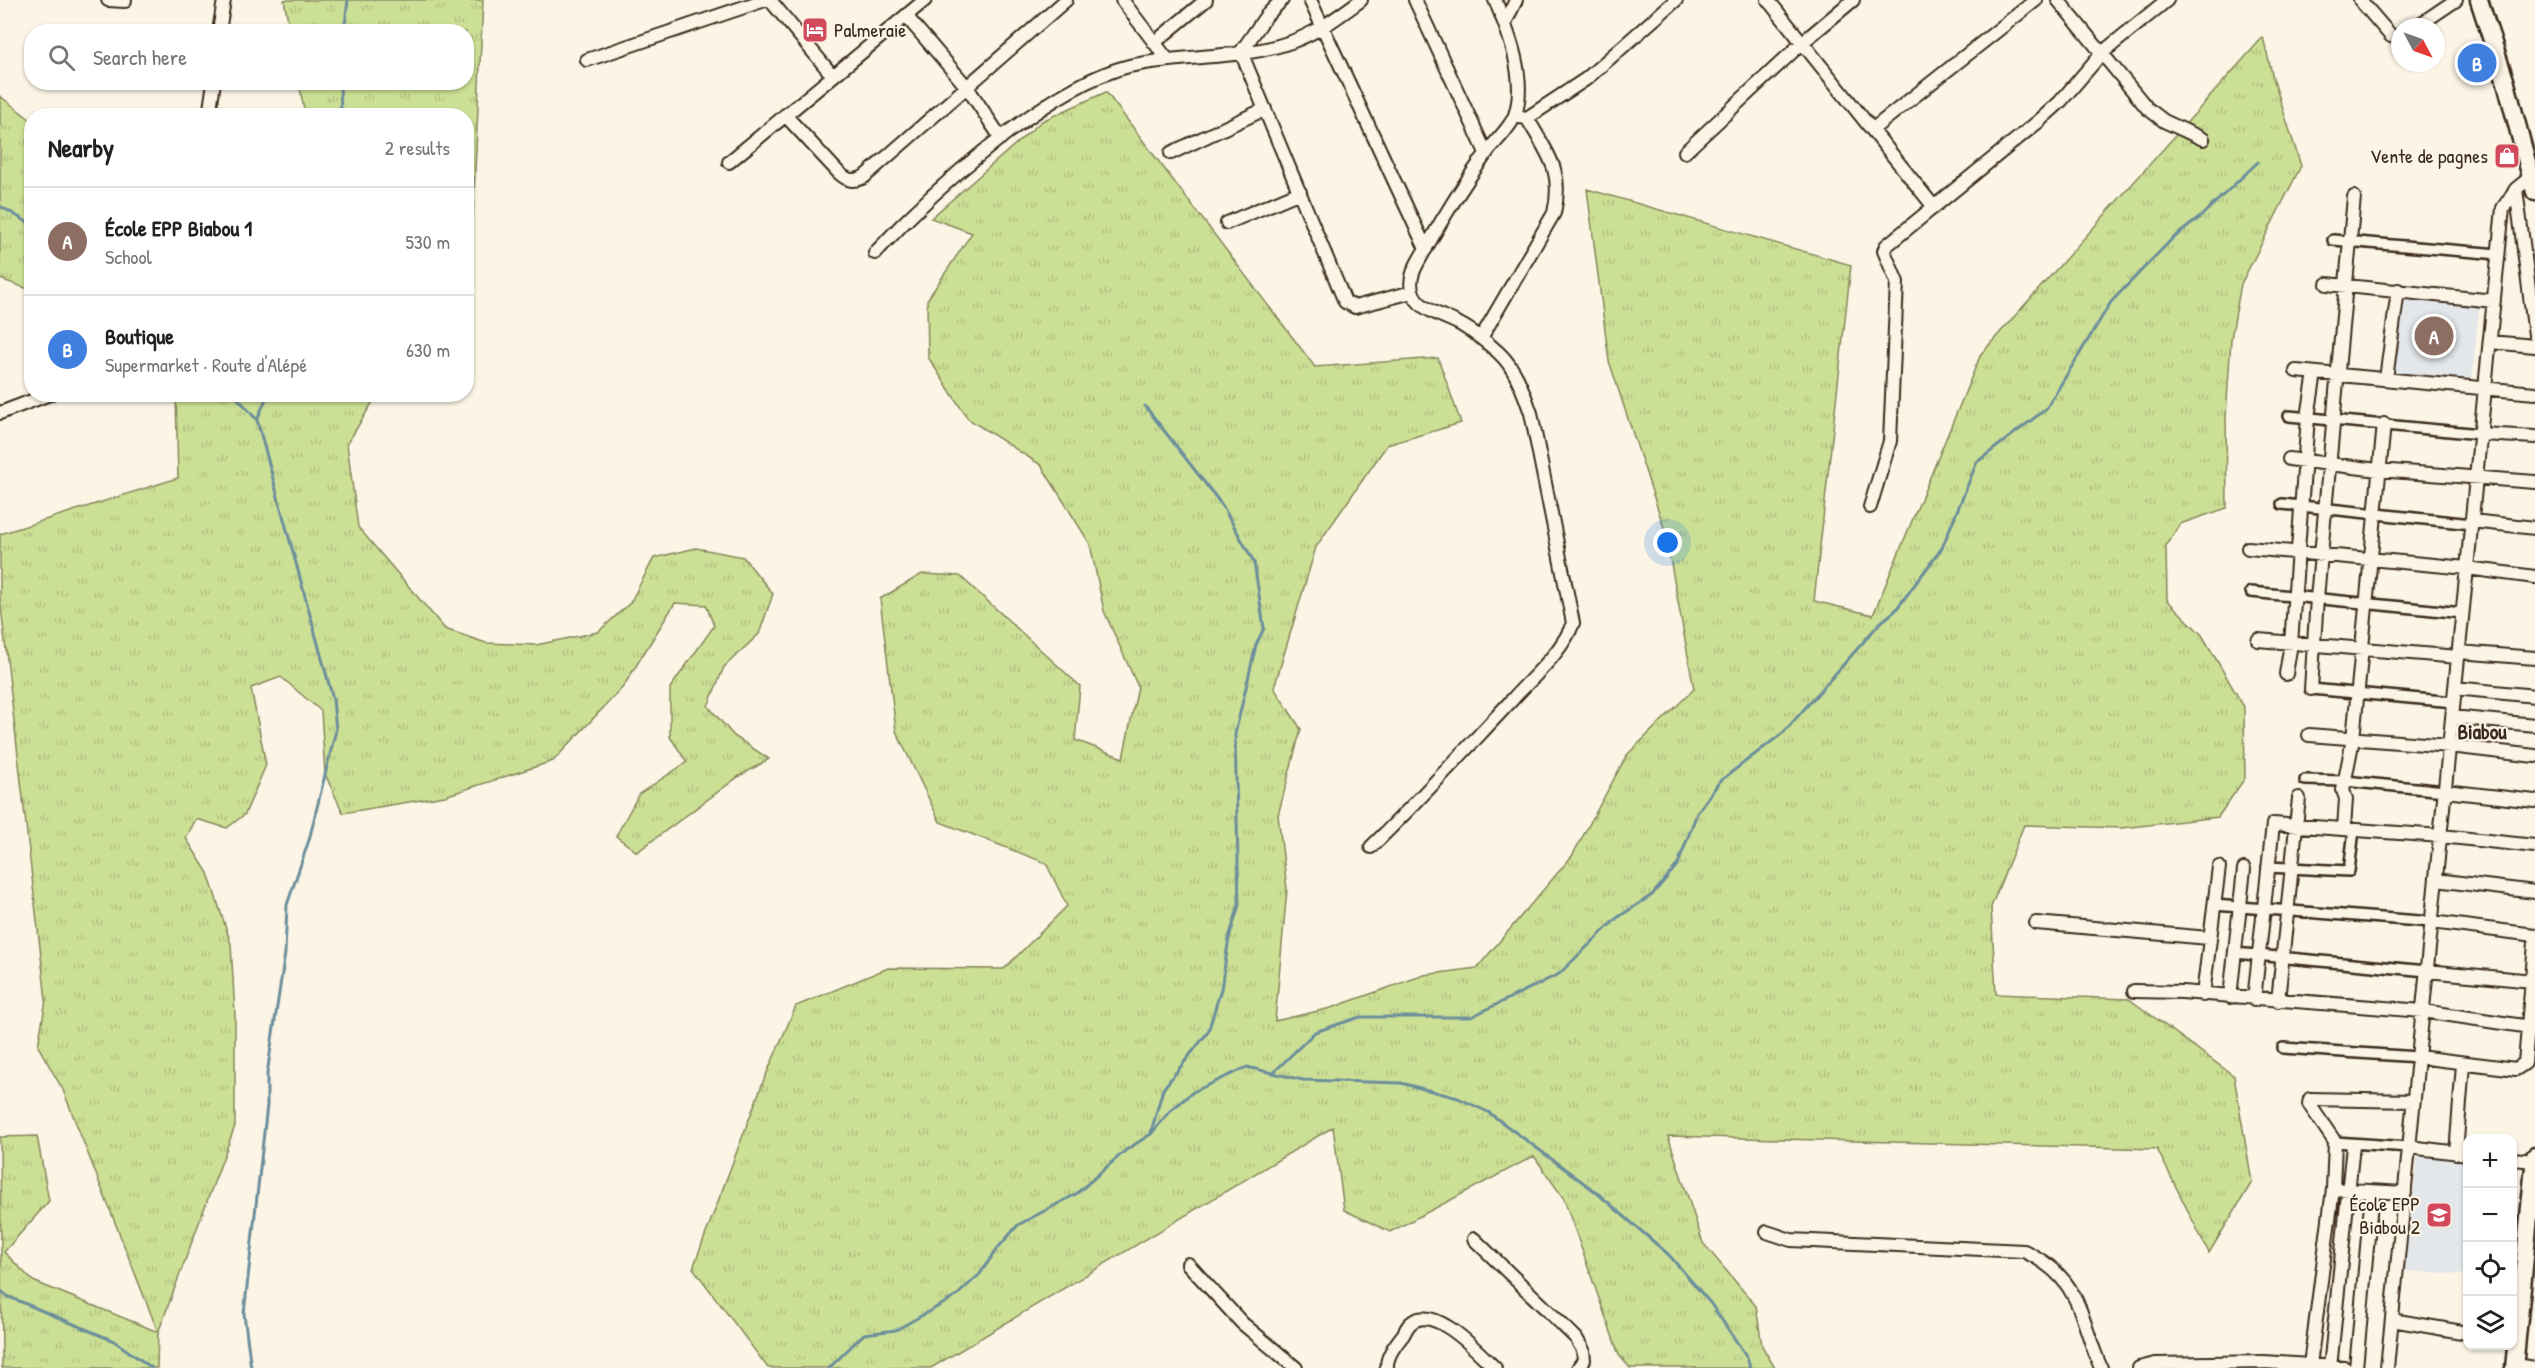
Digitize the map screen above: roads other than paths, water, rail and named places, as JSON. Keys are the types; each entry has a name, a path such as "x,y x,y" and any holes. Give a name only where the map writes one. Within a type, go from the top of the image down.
{"main road":[{"path":"2479,0 2533,184"},
{"path":"2517,1325 2533,1217 2535,1156"},
{"path":"2514,1367 2515,1350"}],"street":[{"path":"108,0 125,1"},
{"path":"220,24 224,0"},
{"path":"587,60 771,3 788,0"},
{"path":"729,162 925,0"},
{"path":"785,115 847,180 854,181 864,177 1066,0"},
{"path":"1122,0 1167,59"},
{"path":"1154,43 1206,0"},
{"path":"1241,52 1266,16 1282,0"},
{"path":"1310,0 1426,249"},
{"path":"875,253 1001,138 1077,85 1128,67 1167,59 1241,52 1289,43 1324,26 1361,0"},
{"path":"1414,0 1486,153"},
{"path":"1481,338 1554,213 1558,195 1554,167 1521,117 1512,43 1495,0"},
{"path":"1505,23 1516,0"},
{"path":"1371,847 1450,768 1568,638 1573,623 1531,413 1519,380 1511,366 1481,338 1460,324 1435,314 1419,302 1412,292 1411,279 1462,187 1486,153 1521,117 1586,79 1676,0"},
{"path":"1768,0 1934,207"},
{"path":"1685,152 1803,42 1853,0"},
{"path":"1873,129 2036,0"},
{"path":"2058,0 2155,116 2203,139"},
{"path":"1870,507 1890,441 1897,282 1884,251 1891,240 2060,102 2102,53 2167,0"},
{"path":"2360,0 2391,36"},
{"path":"2429,18 2456,0"},
{"path":"771,3 832,76"},
{"path":"906,16 967,87 1001,138"},
{"path":"1241,52 1345,302 1355,307 1412,292"},
{"path":"209,108 213,90"},
{"path":"1171,153 1265,109"},
{"path":"2387,1368 2503,208 2516,189 2533,184"},
{"path":"2516,189 2535,334"},
{"path":"1227,223 1300,192"},
{"path":"2354,196 2317,598 2311,689 2454,702"},
{"path":"2333,240 2499,254"},
{"path":"2327,284 2494,301"},
{"path":"2386,379 2398,290"},
{"path":"2490,342 2535,346"},
{"path":"2296,371 2535,393"},
{"path":"2286,674 2291,643 2308,417 2315,374"},
{"path":"0,413 29,402"},
{"path":"2289,416 2535,437"},
{"path":"2267,867 2349,871 2349,829 2345,781 2353,739 2373,513 2384,424"},
{"path":"2289,459 2378,470 2535,482"},
{"path":"2282,504 2535,528"},
{"path":"2248,548 2321,553 2535,577"},
{"path":"2251,592 2463,613"},
{"path":"2258,640 2362,649 2535,658"},
{"path":"2455,688 2535,696"},
{"path":"2452,717 2535,725"},
{"path":"2309,735 2450,746 2535,756"},
{"path":"2305,780 2345,781 2535,801"},
{"path":"2278,1000 2299,798"},
{"path":"2254,1000 2262,909 2273,824 2440,836 2535,846"},
{"path":"2204,995 2219,867"},
{"path":"2230,998 2244,869"},
{"path":"2436,880 2535,892"},
{"path":"2214,905 2432,922 2535,934"},
{"path":"2036,923 2209,938"},
{"path":"2283,1048 2418,1057 2463,1064 2519,1068 2527,1061 2535,943"},
{"path":"2235,953 2533,981"},
{"path":"2134,991 2423,1011 2530,1026"},
{"path":"2335,1142 2409,1147 2462,1154 2463,1064"},
{"path":"2305,1366 2333,1189 2335,1142 2309,1104 2310,1100 2414,1101"},
{"path":"2330,1367 2354,1145"},
{"path":"2517,1159 2535,1161"},
{"path":"2333,1189 2405,1193"},
{"path":"2356,1368 2372,1192"},
{"path":"1767,1232 1791,1240 2024,1251 2053,1267 2067,1283 2078,1301 2086,1334 2101,1368"},
{"path":"1474,1239 1576,1338 1583,1350 1584,1360 1578,1368"},
{"path":"1188,1264 1242,1323 1296,1368"},
{"path":"1387,1368 1386,1363 1394,1347 1411,1323 1422,1319 1439,1322 1458,1333 1495,1368"},
{"path":"2392,1320 2463,1331"},
{"path":"2139,1368 2155,1364 2264,1362 2345,1368"},
{"path":"2514,1367 2535,1368"}],"waterway":[{"path":"345,24 348,0"},
{"path":"340,90 341,108"},
{"path":"1275,1071 1315,1032 1360,1017 1471,1017 1559,974 1617,918 1652,895 1678,864 1697,813 1720,781 1784,732 1880,623 1895,611 1942,548 1977,462 2046,409 2111,302 2171,240 2199,218 2258,162"},
{"path":"0,206 24,220"},
{"path":"241,402 257,420"},
{"path":"251,1368 244,1314 267,1105 267,1074 285,953 287,905 309,840 336,730 333,699 257,420 265,402"},
{"path":"1145,406 1222,505 1254,562 1264,628 1256,645 1235,734 1239,905 1229,938 1221,989 1208,1032 1163,1089 1151,1132"},
{"path":"829,1368 864,1334 896,1330 955,1297 980,1274 997,1249 1018,1225 1076,1194 1126,1150 1151,1134 1170,1111 1193,1092 1247,1067 1303,1080 1401,1083 1458,1098 1488,1112 1596,1192 1669,1255 1711,1304 1747,1357 1750,1368"},
{"path":"0,1290 7,1296 114,1341 152,1368"}],"place":[{"name":"Palmeraie","path":"815,30"},
{"name":"Boutique","path":"2477,63"},
{"name":"Vente de pagnes","path":"2507,156"},
{"name":"École EPP Biabou 1","path":"2434,336"},
{"name":"École EPP Biabou 2","path":"2439,1215"}],"district":[{"name":"Biabou","path":"2482,732"}]}
